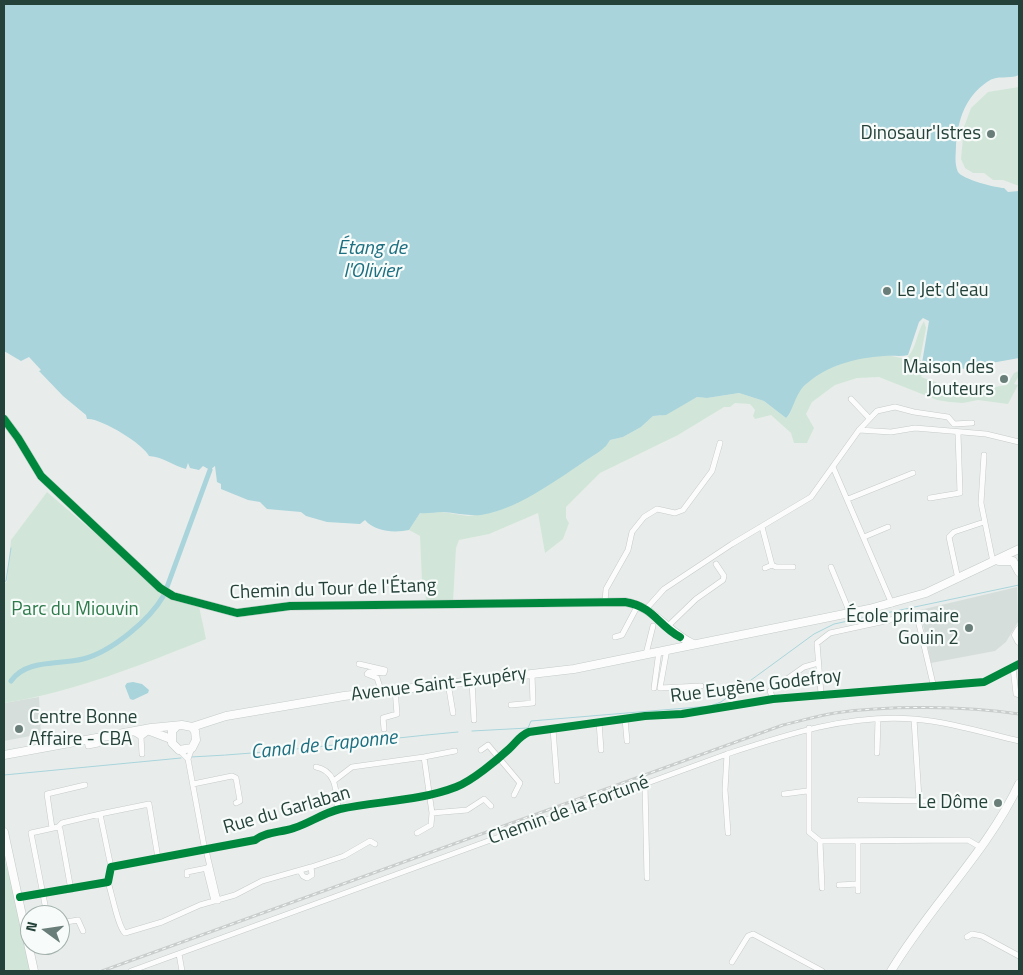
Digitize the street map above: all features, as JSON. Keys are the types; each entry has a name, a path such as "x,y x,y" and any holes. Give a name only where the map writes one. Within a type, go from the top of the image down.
{"main road":[{"name":"Chemin du Tour de l'Étang","path":"4,419 46,482 160,588 173,596 237,613 290,606 605,602 638,605 647,608 676,643"},
{"path":"994,561 1015,556 1019,572"},
{"name":"Avenue Saint-Exupéry","path":"192,727 226,716 381,690 532,674 646,654 676,643 850,613 892,604 926,593 994,561"},
{"path":"1019,630 1016,634 1019,641"},
{"path":"4,755 132,732 163,734 171,739 179,750 192,748 197,736 208,722"},
{"path":"145,733 186,725 192,727 197,736"},
{"path":"171,739 172,731 177,726"},
{"path":"891,971 913,936 1011,801 1019,784"},
{"path":"4,832 20,897 34,971"}],"street":[{"path":"851,399 869,418"},
{"path":"647,608 664,589 732,544 811,497 859,430 877,411 895,407 948,417 954,424 972,424"},
{"path":"859,430 891,432 915,428 986,434 1019,442"},
{"path":"930,498 960,493 958,433"},
{"path":"605,602 606,589 628,550 632,532 638,523 657,509 675,513 682,510 712,471 720,443"},
{"path":"984,455 981,503 994,561"},
{"path":"833,467 892,604"},
{"path":"848,499 912,473"},
{"path":"958,579 949,537 954,532 981,523"},
{"path":"762,527 772,565"},
{"path":"864,537 888,527"},
{"path":"654,688 696,599 723,580 724,576 716,564"},
{"path":"765,568 772,565 776,567 793,567"},
{"path":"831,566 850,613"},
{"path":"615,637 622,635 638,605"},
{"path":"821,694 817,643 830,633 913,615 918,620 934,688"},
{"path":"646,654 652,626"},
{"path":"676,643 660,688 701,686"},
{"path":"773,700 770,691 804,667 818,662"},
{"path":"360,664 385,670 384,673 369,672 366,674 377,678 381,690"},
{"name":"Rue Eugène Godefroy","path":"529,732 599,722 682,714 821,694 934,688 984,682 1019,664"},
{"path":"1013,668 1016,694 1019,695"},
{"path":"511,705 533,703 532,674"},
{"path":"472,681 474,720"},
{"path":"448,683 453,713"},
{"path":"384,729 383,718 397,714 394,689"},
{"path":"626,719 627,741"},
{"path":"877,753 878,719"},
{"name":"Chemin de la Fortuné","path":"130,971 727,754 809,728 878,719 914,719 1019,741"},
{"path":"914,719 919,799"},
{"path":"599,722 601,750"},
{"path":"809,728 807,791 809,832 820,841 968,840 980,846"},
{"path":"553,729 557,781"},
{"name":"Rue du Garlaban","path":"111,866 206,851 255,840 264,834 289,830 307,824 317,816 338,809 430,794 458,786 498,759 521,735 529,732"},
{"path":"142,754 145,733"},
{"path":"481,750 488,745 520,783 514,795"},
{"path":"192,748 188,759 216,901"},
{"path":"179,750 188,759"},
{"path":"335,780 352,767 424,758 455,751"},
{"path":"727,754 725,790 728,833"},
{"path":"417,833 431,825 432,813 424,758"},
{"path":"316,767 323,768 335,780 338,809"},
{"path":"193,784 232,776 236,778 240,801 236,804"},
{"path":"646,784 647,878"},
{"path":"55,828 47,794 85,786"},
{"path":"784,794 807,791"},
{"path":"432,813 467,810 484,799 491,806"},
{"path":"860,800 919,799 932,801"},
{"path":"45,905 32,833 55,828 62,823 149,804 158,858"},
{"path":"100,814 111,866 108,882 116,906 120,928 125,933 162,922 186,910 235,895 262,882 344,856 370,841 375,844"},
{"path":"55,828 60,829 70,890"},
{"path":"820,841 822,888"},
{"path":"858,842 858,891"},
{"path":"187,875 187,872 208,867"},
{"path":"300,870 303,876 307,878 312,875 312,867"},
{"path":"20,897 43,895 108,882"},
{"path":"839,885 858,884"},
{"path":"70,921 78,920 83,931"},
{"path":"732,962 748,936 753,934 822,971"},
{"path":"967,937 972,934 982,936 1019,956"},
{"path":"179,954 182,971"}],"shaded area":[{"name":"École primaire Gouin 2","path":"1017,587 1018,622 1006,642 995,651 931,663 920,610"},
{"path":"39,697 41,734 4,741 4,703"}],"green space":[{"name":"Dinosaur'Istres","path":"1019,87 1019,186 1003,180 993,180 984,173 973,173 965,168 961,159 964,127 971,108 988,92"},
{"path":"924,321 926,328 920,359 922,363 937,366 938,369 928,369 921,377 955,389 990,385 995,387 1007,385 1014,373 1019,371 1019,376 1014,384 1018,385 1008,404 978,400 963,403 937,400 879,377 857,378 835,385 812,402 806,414 814,428 807,443 794,443 791,433 771,415 755,419 753,416 755,410 750,404 735,403 730,407 724,407 678,435 600,473 566,507 566,518 569,523 563,539 545,553 538,513 489,534 459,540 456,548 453,602 426,602 425,588 422,581 420,536 409,530 420,513 442,512 468,516 495,512 539,491 599,452 610,440 623,437 641,427 653,416 660,416 697,397 707,398 739,393 764,401 786,418 790,413 797,394 804,385 825,371 850,361 876,355 906,359 910,355"},
{"name":"Parc du Miouvin","path":"47,492 165,593 199,606 206,639 82,685 4,703 4,585 7,581 11,540"},
{"path":"4,858 20,913 20,955 29,955 32,971 4,971"}],"water":[{"name":"Étang de l'Olivier","path":"4,4 1019,4 1019,75 987,82 979,88 968,102 961,118 957,136 956,165 961,175 972,180 1004,188 1008,192 1019,191 1019,358 969,367 968,369 926,366 922,363 929,321 923,318 919,322 908,355 852,361 823,372 805,385 786,418 764,401 739,393 707,398 697,397 666,415 653,416 641,427 623,437 610,440 599,452 542,489 511,506 496,511 481,515 443,512 420,513 409,530 386,531 374,527 365,520 360,524 327,522 306,516 301,512 267,509 260,502 248,500 221,489 221,484 217,482 215,466 210,470 203,466 199,470 190,468 188,463 186,469 149,456 139,445 121,432 101,422 87,419 86,415 63,396 39,371 41,370 29,357 21,361 4,351"},
{"path":"127,683 142,684 149,690 148,693 133,700 130,699 125,686"}],"waterway":[{"path":"167,587 210,470"},
{"path":"4,582 6,581 11,548"},
{"name":"Canal de Craponne","path":"472,731 528,728 531,721 710,706 721,702 814,634 834,624 1019,585"},
{"path":"11,681 17,674 34,666 83,659 105,650 140,624 158,605 164,595"},
{"name":"Canal de Craponne","path":"191,757 458,732"},
{"name":"Canal de Craponne","path":"4,775 181,758"}],"railway":[{"path":"102,971 783,725 856,710 951,708 1019,714"}],"cycle path":[{"path":"4,419 41,476 160,588 173,596 237,613 290,606 625,602 635,604 650,612 680,637"},
{"path":"20,897 108,882 111,867 255,840 264,835 300,826 340,809 442,792 456,787 477,775 504,754 520,737 529,732 645,716 682,714 773,699 984,682 1019,664"}],"place":[{"name":"Dinosaur'Istres","path":"991,134"},
{"name":"Le Jet d'eau","path":"887,291"},
{"name":"Maison des Jouteurs","path":"1004,379"},
{"name":"École primaire Gouin 2","path":"969,628"},
{"name":"Centre Bonne Affaire - CBA","path":"19,729"},
{"name":"Le Dôme","path":"998,803"}]}
